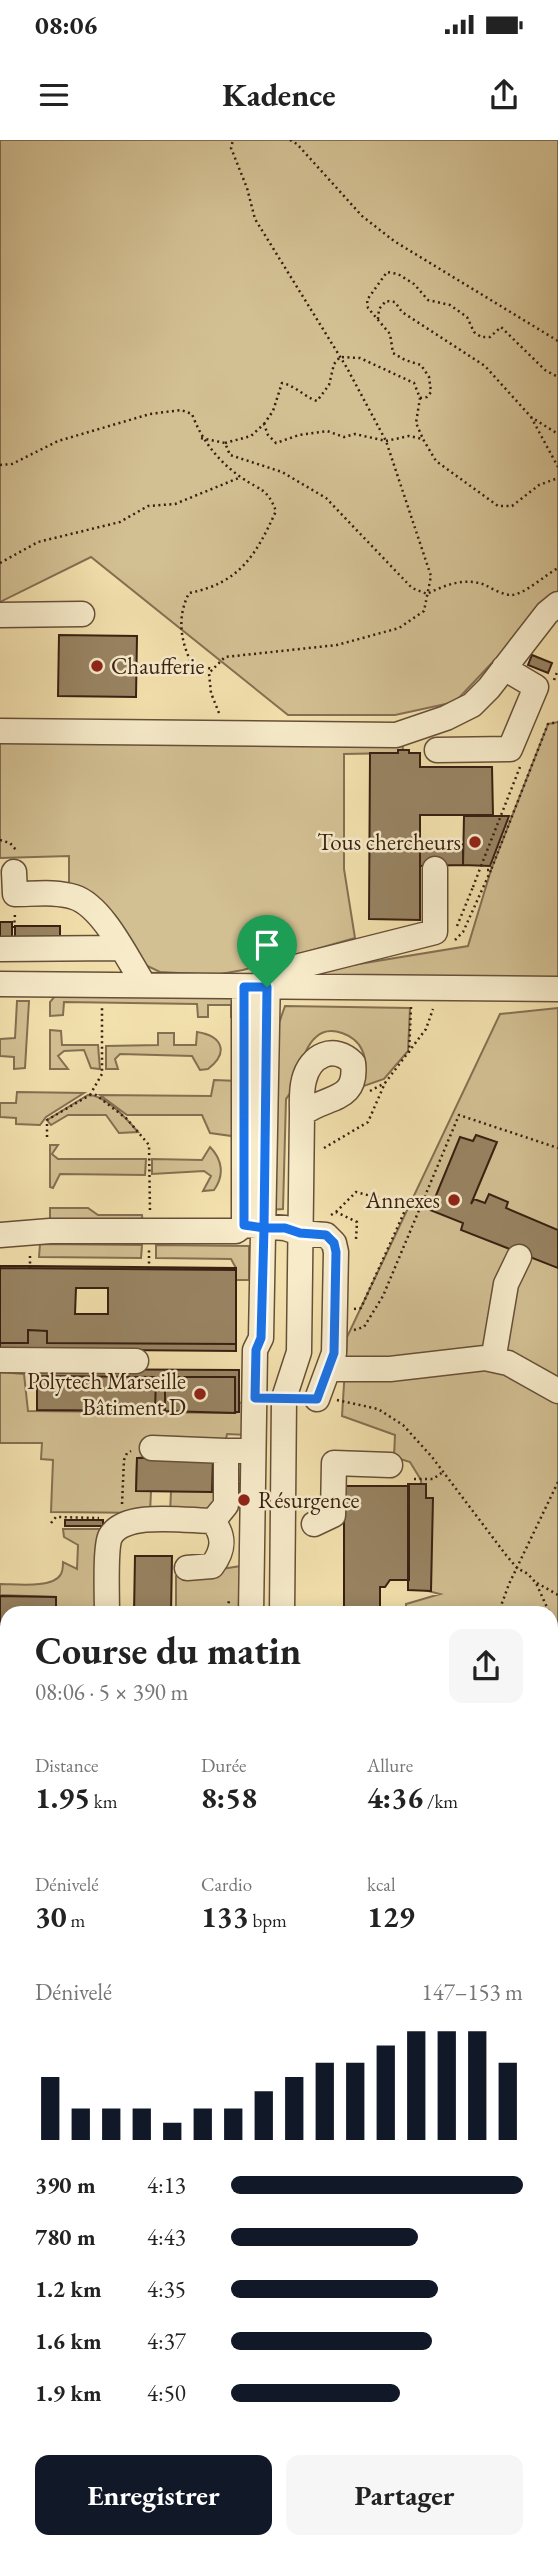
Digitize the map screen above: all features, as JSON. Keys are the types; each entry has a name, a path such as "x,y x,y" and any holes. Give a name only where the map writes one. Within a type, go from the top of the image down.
{"street":[{"path":"0,731 396,735 446,718 472,705 489,688 547,613 558,604"},
{"path":"0,615 82,614"},
{"path":"437,750 510,749 536,687 504,668"},
{"path":"251,1606 256,1350 261,1338 254,1226 256,987 268,974 435,932 435,869"},
{"path":"14,873 15,894 63,895 85,901 105,924 144,985"},
{"path":"0,949 120,948"},
{"path":"0,984 558,989"},
{"path":"282,1606 284,1398 299,1352 302,1114"},
{"path":"0,1235 50,1231 236,1231 254,1226 326,1235 334,1243 336,1336 329,1369 317,1399"},
{"path":"496,1360 495,1349 506,1284 520,1256"},
{"path":"329,1369 390,1369 485,1358 508,1363 558,1391"},
{"path":"0,1360 136,1361"},
{"path":"144,1449 253,1451"},
{"path":"213,1521 226,1505 226,1451"},
{"path":"314,1524 333,1515 334,1463 390,1465"},
{"path":"107,1606 109,1539 128,1518 213,1521"},
{"path":"187,1568 212,1566 220,1556 222,1536 213,1521"}],"path":[{"path":"227,733 211,693 209,673 225,657 337,645 399,628 424,611 431,576 387,441 340,357 255,219 247,188 231,148 233,140"},
{"path":"290,140 362,216 394,241 558,341"},
{"path":"420,398 427,397 431,392 429,377 421,365 404,360 393,353 390,334 368,308 367,300 387,272 398,274 414,284 428,300 450,305 467,317 474,331 481,337 490,337 501,327 545,370 558,377"},
{"path":"378,320 379,309 386,302 396,302 402,312 485,366 531,417 558,467"},
{"path":"340,357 360,358 414,383 420,398 416,423 436,461 498,506 512,506 539,485 558,478"},
{"path":"201,438 225,443 251,436 273,411 282,383 294,386 305,397 317,401 328,385 334,364 340,357"},
{"path":"0,465 12,464 58,442 150,414 181,410 192,414 201,438 241,477 269,494 276,511 265,537 238,573 211,589 189,593 181,608 183,646 192,664 213,669"},
{"path":"531,417 558,434"},
{"path":"264,424 268,435 276,443 299,435 327,431 344,437 355,434 387,441 409,436 423,439"},
{"path":"225,443 230,455 282,472 326,498 412,588 427,594 449,584 476,582 508,595 521,593 558,568"},
{"path":"0,563 38,542 120,522 148,506 175,504 241,477"},
{"path":"448,939 457,940 463,932 548,724 558,722"},
{"path":"454,932 522,764"},
{"path":"47,1137 47,1121 90,1095 102,1074 102,1004"},
{"path":"409,1053 411,1006"},
{"path":"322,1148 368,1122 385,1083 426,1029 434,1006"},
{"path":"90,1095 96,1095 127,1119 149,1145 150,1202"},
{"path":"336,1336 364,1327 383,1296 459,1115 558,1148"},
{"path":"336,1212 356,1192 419,1209"},
{"path":"336,1310 361,1308 407,1206"},
{"path":"317,1399 343,1400 379,1409 402,1425 432,1457 517,1568 528,1574 536,1583 546,1606"},
{"path":"51,1523 56,1517 128,1518 124,1457 144,1449"},
{"path":"414,1479 433,1479 443,1472"},
{"path":"501,1606 558,1482"},
{"path":"536,1583 558,1595"}],"shaded area":[{"path":"0,140 558,140 558,593 455,702 395,715 288,715 91,557 0,602"},
{"path":"558,722 558,980 314,976 310,972 468,946 491,870 548,724"},
{"path":"0,739 402,741 403,750 398,750 398,753 344,754 344,869 355,938 243,970 215,975 160,972 141,963 99,900 91,892 69,887 69,856 0,858"},
{"path":"55,996 233,996 239,1017 231,1017 231,1005 208,1005 208,1017 198,1017 197,1004 64,1002 63,1015 50,1016 50,1002"},
{"path":"17,1001 29,1001 25,1068 14,1069 14,1057 0,1056 0,1039 15,1038"},
{"path":"285,1006 410,1008 408,1051 384,1079 361,1087 365,1059 354,1040 342,1033 328,1031 310,1043 295,1084 286,1099 283,1209 269,1210 278,1026"},
{"path":"558,1008 558,1606 406,1606 440,1594 424,1590 421,1480 410,1462 394,1457 395,1435 342,1416 347,1337 500,1014"},
{"path":"50,1030 61,1031 62,1045 98,1045 100,1069 91,1068 84,1050 64,1051 58,1056 68,1069 50,1069"},
{"path":"197,1032 213,1037 220,1046 219,1057 208,1069 200,1070 192,1056 120,1054 115,1059 118,1069 106,1069 106,1046 158,1045 158,1033 174,1033 174,1045 196,1045"},
{"path":"214,1080 239,1081 239,1137 210,1133 202,1115 127,1115 100,1095 211,1096"},
{"path":"17,1092 84,1093 46,1117 40,1125 16,1124 16,1118 0,1117 0,1103 16,1103"},
{"path":"88,1095 109,1103 138,1132 119,1133 106,1115 68,1115 51,1125 47,1120"},
{"path":"50,1145 58,1145 52,1154 58,1159 146,1159 145,1175 60,1174 53,1188 50,1187"},
{"path":"210,1147 221,1167 220,1179 214,1190 203,1191 211,1176 204,1171 152,1174 152,1159 202,1160"},
{"path":"50,1208 88,1208 98,1215 142,1215 143,1227 50,1222"},
{"path":"40,1244 142,1245 141,1258 39,1257"},
{"path":"156,1245 249,1246 249,1280 236,1280 236,1268 231,1259 156,1258"},
{"path":"0,1372 24,1374 28,1411 235,1413 239,1411 239,1403 247,1402 247,1435 227,1434 225,1445 137,1458 136,1490 151,1491 150,1513 51,1512 53,1460 41,1459 42,1443 0,1443"},
{"path":"213,1458 219,1492 211,1510 170,1514 171,1491 212,1491"},
{"path":"63,1529 108,1529 101,1606 56,1606 56,1597 0,1595 0,1584 33,1585 57,1579 62,1572 63,1562 77,1569 78,1545 64,1537"},
{"path":"241,1566 240,1606 176,1606 176,1576"}],"building":[{"name":"Chaufferie","path":"59,635 137,636 136,697 58,696"},
{"path":"532,655 552,663 548,673 528,665"},
{"path":"398,750 420,753 420,767 492,767 493,815 420,815 420,920 369,919 370,753 398,753"},
{"path":"464,816 509,816 490,866 463,865"},
{"path":"420,844 463,844 463,865 420,866"},
{"path":"0,922 12,922 12,941 0,941"},
{"path":"15,926 60,926 60,941 15,940"},
{"name":"Annexes","path":"476,1135 497,1142 471,1204 474,1199 485,1203 489,1194 508,1202 506,1208 558,1230 558,1268 461,1230 463,1223 430,1210 460,1137 473,1141"},
{"path":"0,1268 236,1268 236,1270"},
{"path":"0,1268 236,1270 236,1344 47,1343 47,1331 28,1330 28,1343 0,1343","holes":["76,1288 108,1288 108,1314 75,1314"]},
{"path":"28,1330 47,1331 47,1343 236,1344 236,1351 0,1349 0,1343 28,1343"},
{"path":"38,1369 239,1370 239,1412 235,1412 235,1377 165,1377 165,1411 155,1411 156,1377 37,1376"},
{"path":"37,1376 156,1377 155,1411 37,1410"},
{"name":"Polytech Marseille Bâtiment D","path":"165,1377 235,1377 235,1413 165,1411"},
{"path":"137,1458 213,1458 212,1492 136,1491"},
{"path":"408,1484 426,1484 426,1498 433,1498 431,1591 408,1590"},
{"path":"344,1486 409,1486 409,1580 390,1580 385,1587 380,1587 380,1606 344,1606"},
{"path":"65,1520 103,1520 103,1526 65,1526"},
{"path":"135,1556 172,1556 171,1606 134,1606"},
{"path":"0,1596 56,1597 56,1606 0,1606"}],"place":[{"name":"Chaufferie","path":"97,666"},
{"name":"Tous chercheurs","path":"475,842"},
{"name":"Annexes","path":"454,1200"},
{"name":"Polytech Marseille Bâtiment D","path":"200,1394"},
{"name":"Résurgence","path":"244,1500"}],"route":[{"path":"267,987 244,987 244,1225 264,1228 261,1338 256,1350 255,1398 317,1399 334,1353 336,1252 334,1243 326,1235 300,1233 285,1228 264,1228 267,987"}]}
